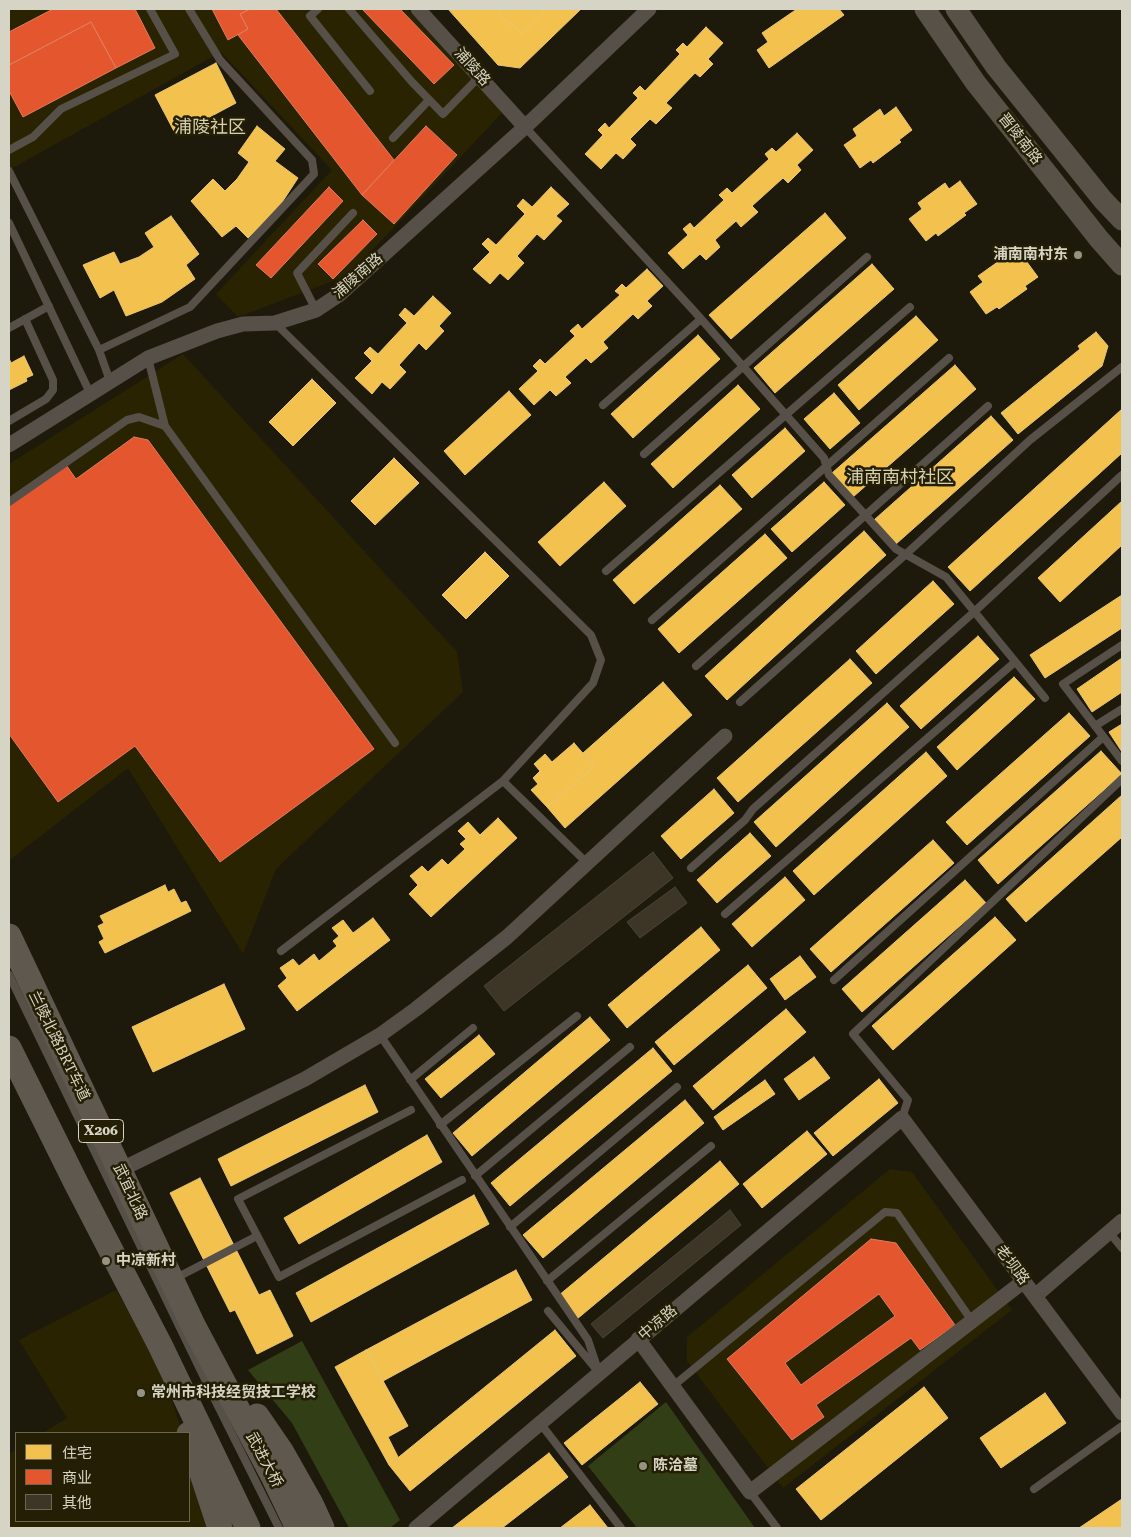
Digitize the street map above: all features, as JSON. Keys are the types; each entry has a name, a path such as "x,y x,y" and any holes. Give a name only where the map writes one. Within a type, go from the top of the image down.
{"main road":[{"name":"晋陵南路","path":"925,9 975,82 1093,232 1122,265"},
{"name":"晋陵南路","path":"956,9 996,67 1103,200 1122,220"},
{"name":"武宜北路","path":"9,936 194,1325 202,1413"},
{"name":"X206","path":"9,1048 76,1183 160,1344 202,1413 248,1528"},
{"path":"194,1325 281,1451 311,1504 322,1528"},
{"path":"202,1413 220,1528"},
{"name":"武进大桥","path":"202,1413 274,1478 298,1528"}],"street":[{"name":"浦陵路","path":"418,9 525,127"},
{"name":"浦陵南路","path":"9,446 148,358 217,331 243,324 275,323 316,310 340,294 525,127 649,9"},
{"path":"120,1170 305,1079 380,1036 507,937 724,736"},
{"name":"老坝路","path":"902,1118 1122,1413"},
{"name":"中凉路","path":"416,1528 902,1118"},
{"path":"1035,1296 1122,1221"},
{"path":"638,1339 750,1492 1024,1281"}],"lane":[{"path":"9,150 33,137 61,109 175,54 150,9"},
{"path":"99,350 190,307 314,174 312,160 220,60 189,9"},
{"path":"318,9 310,16 370,92"},
{"path":"349,9 412,82 443,114 480,76"},
{"path":"393,138 429,100"},
{"path":"525,127 824,458 830,475 865,515 896,549 946,578 1045,698"},
{"path":"9,171 99,350 110,381"},
{"path":"316,310 296,273 353,213"},
{"path":"9,223 90,393"},
{"path":"644,454 867,257"},
{"path":"9,328 48,306"},
{"path":"606,571 910,307"},
{"path":"9,421 46,399 53,390 53,380 25,319"},
{"path":"604,405 701,320"},
{"path":"275,323 591,635 601,660 593,682 503,781 282,951"},
{"path":"148,358 165,426 395,743"},
{"path":"652,620 949,358"},
{"path":"740,702 905,555 1030,440 1122,367"},
{"path":"696,666 988,406"},
{"path":"9,502 127,420 139,418 165,426"},
{"path":"691,868 745,820 753,809 974,612 1122,475"},
{"path":"1122,645 1063,684 1122,762"},
{"path":"725,914 1015,662"},
{"path":"1095,726 1122,709"},
{"path":"834,980 1103,737"},
{"path":"902,1118 908,1100 853,1034 1122,780"},
{"path":"503,781 587,863"},
{"name":"兰陵北路BRT车道","path":"9,975 202,1413 279,1528"},
{"path":"440,1125 577,1016"},
{"path":"410,1080 473,1028"},
{"path":"380,1036 588,1340 599,1373"},
{"path":"475,1176 630,1047"},
{"path":"510,1227 677,1087"},
{"path":"411,1110 238,1200 279,1277 462,1180"},
{"path":"547,1281 711,1146"},
{"path":"673,1386 885,1212 897,1213 972,1321"},
{"path":"1109,1232 1122,1248"},
{"path":"172,1280 257,1236"},
{"path":"548,1311 599,1373"},
{"path":"540,1422 621,1528"},
{"path":"1034,1489 1122,1426"},
{"path":"750,1492 776,1528"}],"shaded area":[{"path":"9,9 407,9 504,111 349,275 238,317 216,294 332,170 221,52 9,170"},
{"path":"183,354 457,652 463,692 276,869 243,954 128,768 10,860 9,857 9,464"},
{"path":"890,1169 912,1172 1012,1310 783,1488 687,1361 687,1337"},
{"path":"116,1290 160,1367 183,1432 45,1432 67,1418 19,1340"},
{"path":"15,1451 15,1522 190,1522 190,1453 207,1528 9,1528 9,1454"}],"green space":[{"path":"302,1341 400,1520 390,1528 349,1528 292,1423 248,1370"},
{"path":"666,1402 755,1528 637,1528 588,1466"}],"building: 住宅":[{"path":"448,9 500,9 498,13 510,25 511,22 522,34 547,9 581,9 520,68 498,65"},
{"path":"502,9 547,9 522,34 511,22 510,25 498,13"},
{"path":"797,9 839,9 844,15 769,68 757,50 768,42 762,33"},
{"path":"706,27 723,43 708,59 713,64 700,77 695,73 666,103 672,108 656,124 650,119 630,139 636,145 623,159 616,153 601,169 585,154 603,135 598,130 605,123 609,128 638,98 633,93 640,86 645,91 680,54 676,50 683,43 687,47"},
{"path":"216,63 236,103 176,135 155,95"},
{"path":"896,107 912,130 899,140 901,142 873,163 871,160 860,168 844,145 857,136 853,129 880,109 884,116"},
{"path":"257,126 285,149 275,161 298,178 277,210 248,238 236,226 222,237 191,201 213,179 225,191 237,179 249,162 238,153"},
{"path":"797,133 813,150 797,165 801,170 788,183 783,178 752,206 758,212 741,227 736,221 715,240 720,247 706,260 700,254 683,269 668,253 688,235 683,229 690,223 694,228 724,200 719,195 727,188 732,193 769,159 765,154 772,148 776,152"},
{"path":"960,181 977,204 964,213 966,215 938,236 936,233 926,241 909,219 922,209 918,203 945,183 949,189"},
{"path":"551,187 569,204 556,216 562,221 544,240 537,234 517,256 524,263 508,280 500,273 490,284 473,269 490,252 482,244 488,238 496,245 525,214 517,206 523,199 532,207"},
{"path":"825,213 846,238 731,339 709,315"},
{"path":"171,216 199,254 186,265 195,279 162,302 126,316 114,290 100,298 83,265 114,252 120,264 139,257 154,247 145,233"},
{"path":"1021,254 1038,277 1025,286 1027,289 999,309 997,307 986,314 970,292 983,282 978,276 1006,256 1010,262"},
{"path":"872,264 894,289 775,393 754,368"},
{"path":"647,269 663,286 647,301 652,306 638,319 633,314 603,342 608,348 591,363 586,358 565,377 571,383 556,396 550,390 534,405 519,389 538,371 533,366 540,359 545,364 575,336 570,331 578,324 582,329 620,295 615,291 622,284 626,288"},
{"path":"433,296 451,313 439,326 444,331 426,350 419,343 399,365 406,372 390,389 382,382 372,394 355,378 372,361 364,353 370,347 378,354 407,323 399,315 405,308 414,316"},
{"path":"916,316 938,340 859,410 838,385"},
{"path":"1096,332 1108,346 1102,366 1018,434 1001,413 1080,349 1078,346"},
{"path":"698,335 720,359 633,438 611,414"},
{"path":"24,356 33,375 26,378 27,381 9,390 9,358 11,363"},
{"path":"955,365 976,389 853,497 832,473"},
{"path":"312,379 336,403 293,446 269,422"},
{"path":"738,385 760,409 673,488 651,464"},
{"path":"509,391 531,415 465,475 444,451"},
{"path":"834,393 860,423 830,449 804,419"},
{"path":"1122,409 1122,453 970,591 948,567"},
{"path":"991,416 1013,440 896,544 874,520"},
{"path":"785,428 805,451 752,498 732,475"},
{"path":"394,458 419,483 375,525 351,501"},
{"path":"604,482 626,506 560,566 538,542"},
{"path":"824,482 845,505 792,552 771,529"},
{"path":"720,485 742,509 634,604 613,580"},
{"path":"1122,501 1122,545 1060,602 1038,578"},
{"path":"864,531 886,555 727,700 705,676"},
{"path":"765,534 787,558 679,653 658,629"},
{"path":"485,552 509,576 466,619 442,595"},
{"path":"933,581 954,604 876,674 856,651"},
{"path":"1122,595 1122,628 1045,678 1030,655"},
{"path":"978,636 999,659 921,729 900,706"},
{"path":"1122,658 1122,692 1092,712 1077,689"},
{"path":"850,659 872,683 738,802 717,778"},
{"path":"1014,677 1035,699 957,770 937,747"},
{"path":"663,682 692,715 565,828 547,807 594,766 583,753"},
{"path":"887,703 909,727 776,847 754,822"},
{"path":"1069,713 1090,736 967,845 946,822"},
{"path":"1122,724 1122,752 1109,732"},
{"path":"574,743 594,766 547,807 531,790 538,784 533,778 540,771 534,764 545,754 552,762"},
{"path":"1101,751 1122,774 998,884 978,860"},
{"path":"926,752 947,776 814,895 793,871"},
{"path":"714,789 734,813 681,859 661,836"},
{"path":"1122,795 1122,837 1026,922 1006,899"},
{"path":"498,818 517,838 431,917 409,894 418,885 410,876 422,866 428,872 442,859 448,865 465,849 460,844 466,839 458,831 468,822 480,835"},
{"path":"750,833 771,856 717,903 697,880"},
{"path":"933,840 954,863 831,972 810,949"},
{"path":"785,877 805,900 752,947 732,924"},
{"path":"965,880 986,903 862,1012 842,989"},
{"path":"165,885 168,892 174,889 181,903 186,901 191,911 105,953 99,942 104,939 98,926 104,923 100,916"},
{"path":"995,917 1016,940 893,1050 872,1026"},
{"path":"373,918 390,940 297,1011 278,986 287,978 280,968 293,959 299,966 314,954 319,961 337,946 333,941 339,936 332,928 343,920 353,933"},
{"path":"701,927 720,950 627,1028 608,1005"},
{"path":"800,956 816,977 785,1000 770,979"},
{"path":"748,965 767,988 674,1065 655,1042"},
{"path":"224,984 245,1029 153,1072 132,1027"},
{"path":"786,1009 806,1032 713,1110 693,1086"},
{"path":"590,1017 610,1040 472,1156 453,1133"},
{"path":"479,1035 495,1054 441,1098 425,1079"},
{"path":"653,1048 672,1071 510,1206 491,1183"},
{"path":"814,1057 830,1078 799,1100 784,1079"},
{"path":"879,1079 898,1103 833,1156 814,1133"},
{"path":"765,1080 775,1094 723,1130 714,1117"},
{"path":"365,1085 378,1112 231,1186 218,1159"},
{"path":"685,1100 704,1123 543,1258 523,1235"},
{"path":"807,1131 827,1154 762,1208 743,1184"},
{"path":"427,1135 442,1162 299,1244 284,1218"},
{"path":"720,1161 739,1184 577,1319 558,1296"},
{"path":"200,1178 259,1295 270,1290 293,1336 257,1354 235,1310 230,1312 170,1193"},
{"path":"474,1195 489,1224 311,1322 296,1293"},
{"path":"516,1270 532,1300 383,1381 366,1350"},
{"path":"555,1330 576,1356 410,1491 389,1465"},
{"path":"366,1350 408,1426 388,1437 398,1457 389,1465 335,1367"},
{"path":"640,1382 658,1404 582,1465 564,1443"},
{"path":"924,1387 948,1418 821,1520 796,1489"},
{"path":"1045,1393 1066,1423 1001,1468 980,1438"},
{"path":"549,1453 568,1477 502,1528 452,1528"},
{"path":"1122,1499 1122,1528 1079,1528"},
{"path":"590,1505 608,1528 560,1528"}],"building: 商业":[{"path":"53,9 135,9 155,48 116,68 91,22 9,65 9,32"},
{"path":"212,9 250,9 240,14 248,29 228,40"},
{"path":"250,9 276,9 394,160 362,195 238,35 248,29 240,14"},
{"path":"362,9 400,9 454,65 434,84"},
{"path":"91,22 116,68 23,117 9,91 9,65"},
{"path":"426,126 457,155 394,224 362,195"},
{"path":"329,187 343,201 271,278 256,265"},
{"path":"363,220 377,234 333,279 318,264"},
{"path":"134,437 148,440 374,749 220,862 135,746 58,802 9,734 9,501 64,462 76,479"},
{"path":"871,1239 896,1243 955,1325 920,1350 911,1338 816,1405 824,1417 792,1440 727,1359","holes":["879,1294 895,1316 801,1385 785,1363"]}],"building: 其他":[{"path":"653,852 673,878 504,1011 484,986"},
{"path":"675,887 687,903 640,938 627,922"},
{"path":"730,1210 741,1225 603,1338 591,1324"}],"place":[{"name":"浦南南村东","path":"1078,255"},
{"name":"中凉新村","path":"106,1261"},
{"name":"常州市科技经贸技工学校","path":"141,1393"},
{"name":"陈洽墓","path":"643,1466"}],"district":[{"name":"浦陵社区","path":"210,128"},
{"name":"浦南南村社区","path":"900,478"}]}
